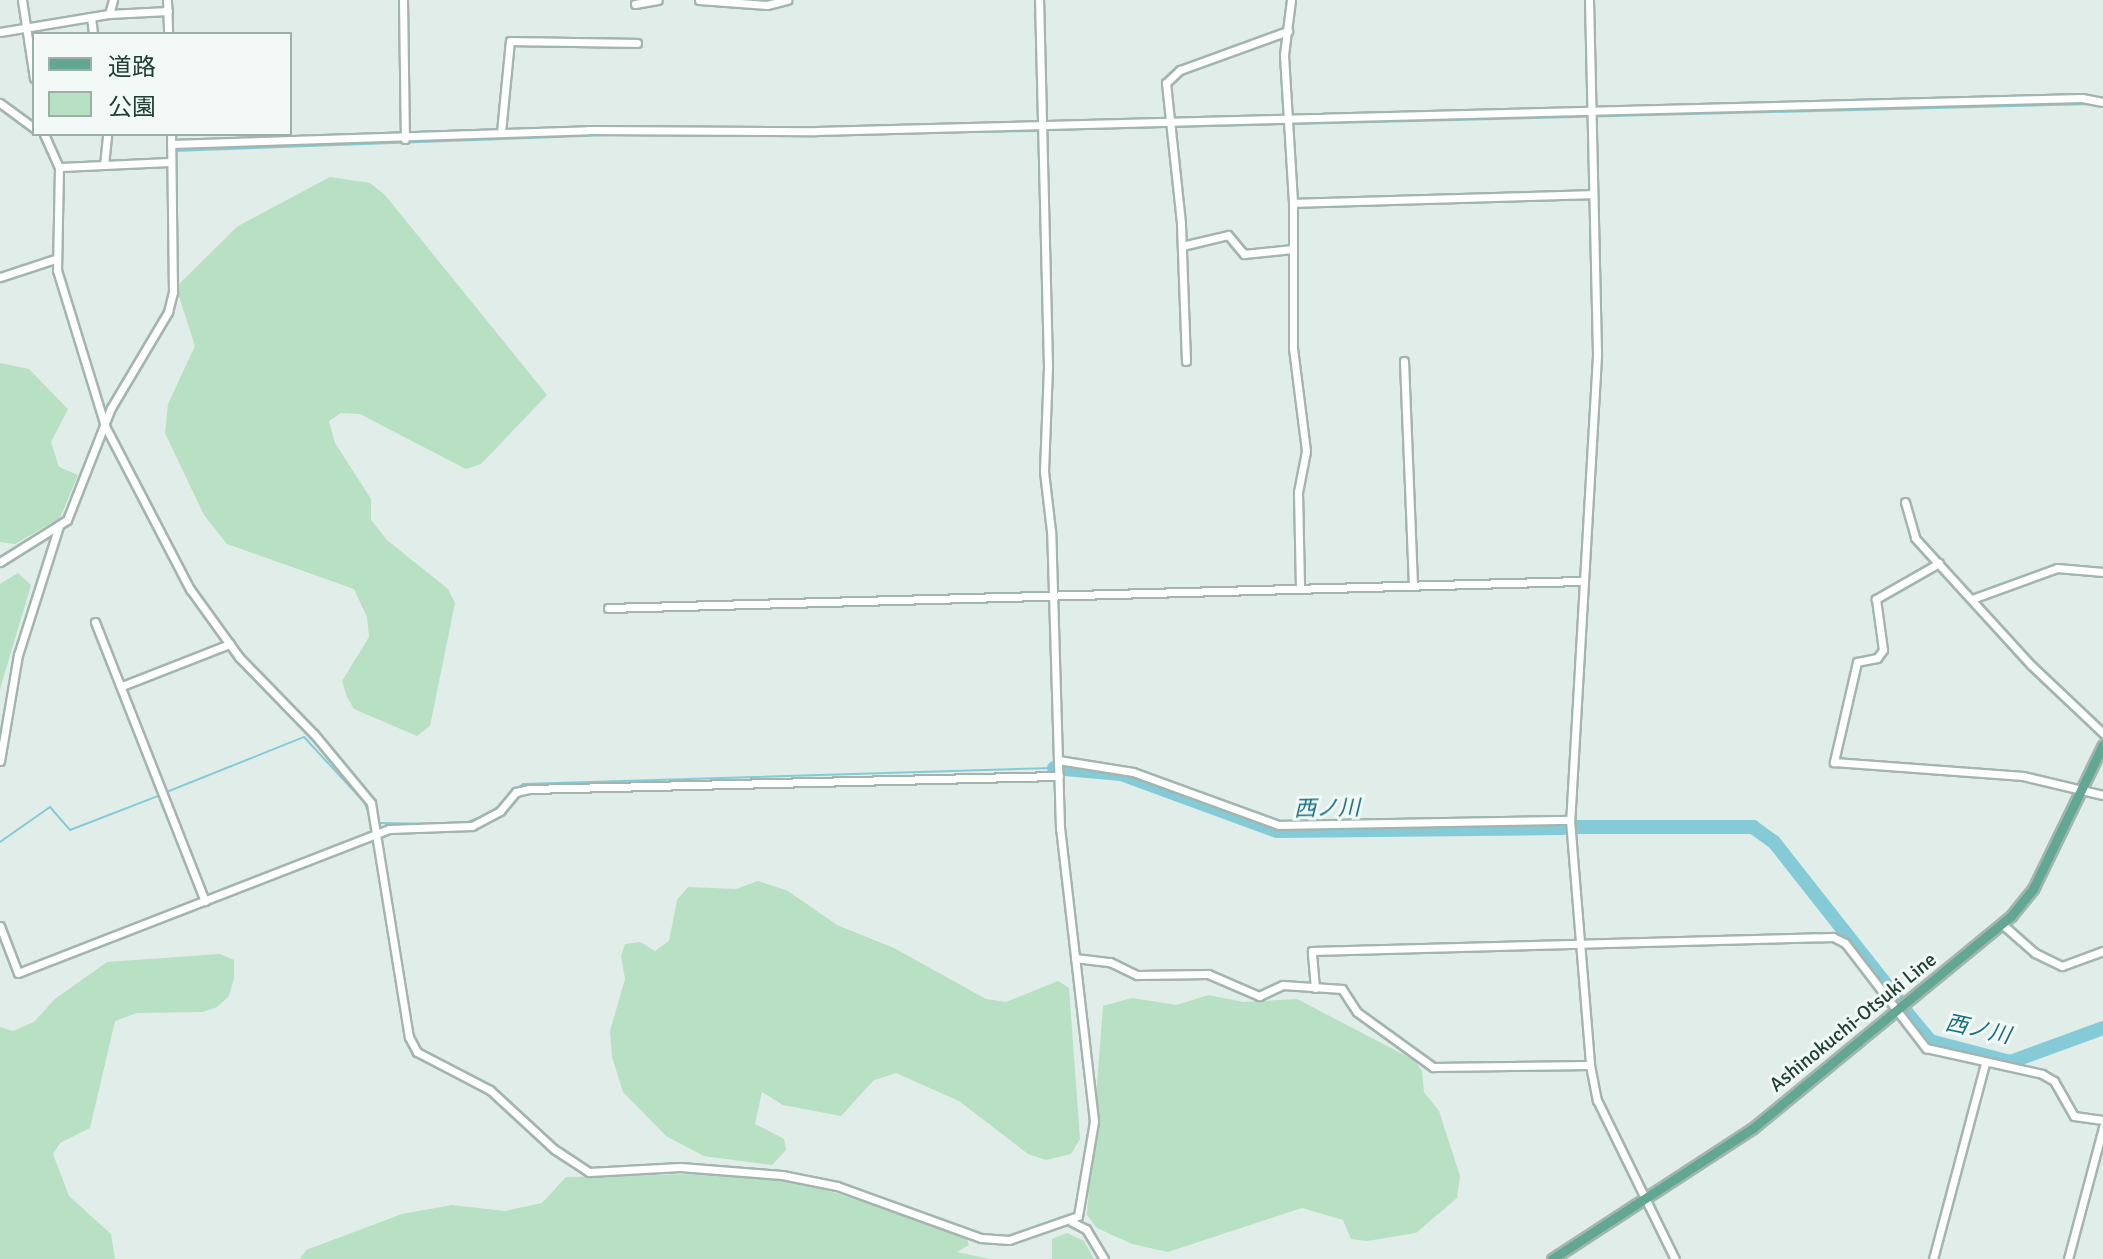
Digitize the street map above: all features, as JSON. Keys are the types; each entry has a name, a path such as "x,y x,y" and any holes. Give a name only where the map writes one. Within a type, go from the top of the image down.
{"main road":[{"name":"Ashinokuchi-Otsuki Line","path":"1552,1259 1753,1128 2002,924 2027,899 2082,793 2103,745"}],"street":[{"path":"22,0 32,66"},
{"path":"109,14 113,0"},
{"path":"167,0 168,32"},
{"path":"403,0 405,139"},
{"path":"635,4 658,0"},
{"path":"699,0 784,1"},
{"path":"1039,0 1048,366 1044,471 1053,594 1058,768 1075,958 1095,1105 1081,1209 1072,1222"},
{"path":"1291,0 1284,55 1293,203 1293,348 1306,451 1298,492 1300,588"},
{"path":"1589,0 1597,356 1570,820 1590,1065 1607,1127 1675,1259"},
{"path":"0,32 109,14 168,11"},
{"path":"91,17 93,32"},
{"path":"1186,361 1182,246 1168,77 1288,31"},
{"path":"501,132 510,41 637,43"},
{"path":"171,144 405,139 501,132 1042,126 2082,98 2103,102"},
{"path":"0,103 32,127"},
{"path":"45,136 59,167 55,259 105,426 190,589 230,644 367,796 379,833 411,1044 417,1052 490,1090 579,1168 719,1168 782,1175 837,1186 995,1240 1072,1222 1086,1229 1104,1259"},
{"path":"104,165 107,136"},
{"path":"0,761 18,655 59,526 80,491 105,426 168,312 173,292 171,136"},
{"path":"59,167 171,162"},
{"path":"1293,203 1593,194"},
{"path":"1182,246 1228,235 1244,254 1293,249"},
{"path":"0,277 55,259"},
{"path":"1404,361 1413,585"},
{"path":"1905,502 1914,536 2103,733"},
{"path":"0,562 59,526"},
{"path":"1939,563 1876,599 1883,653 1857,662 1834,762 2023,776 2082,793 2103,795"},
{"path":"1972,599 2057,568 2103,572"},
{"path":"608,608 1582,581"},
{"path":"95,622 205,901"},
{"path":"122,686 230,644"},
{"path":"0,926 18,973 379,833 472,826 500,811 516,792 529,789 1058,768 1125,769 1279,825 1570,820"},
{"path":"2002,924 2035,953 2062,966 2103,951"},
{"path":"1315,988 1312,951 1836,938 1926,1048 2049,1077 2074,1116 2103,1120"},
{"path":"1075,958 1110,962 1137,975 1208,974 1251,995 1283,985 1342,989 1357,1012 1404,1041 1433,1067 1590,1065"},
{"path":"1933,1259 1985,1064"},
{"path":"2068,1259 2103,1127"}],"green space":[{"path":"330,177 370,183 385,195 547,395 481,464 466,469 360,414 341,413 329,421 335,443 371,499 371,520 387,540 448,589 455,603 430,726 417,736 354,709 347,697 342,681 369,637 367,617 354,589 227,544 204,515 165,433 168,404 195,346 176,287 238,226"},
{"path":"0,363 29,369 68,409 51,442 59,467 78,475 60,518 15,544 0,542"},
{"path":"18,573 31,585 0,689 0,584"},
{"path":"758,881 788,891 837,925 894,948 986,999 1006,1002 1058,981 1069,988 1080,1139 1071,1154 1046,1160 1028,1154 959,1101 896,1073 874,1080 841,1116 783,1105 762,1092 755,1124 784,1139 786,1150 772,1165 704,1156 666,1136 623,1092 612,1057 610,1031 625,979 621,956 625,944 640,942 655,951 669,941 677,900 688,887 736,889"},
{"path":"220,954 234,960 234,978 229,996 217,1007 203,1012 137,1013 115,1021 90,1128 60,1143 53,1154 69,1196 111,1234 115,1259 0,1259 0,1027 13,1031 34,1022 55,999 107,962"},
{"path":"1209,995 1243,1002 1297,999 1414,1060 1422,1071 1424,1092 1439,1111 1460,1176 1457,1198 1416,1233 1367,1241 1351,1239 1343,1220 1302,1208 1168,1252 1132,1244 1097,1228 1087,1215 1103,1006 1132,998 1176,1005"},
{"path":"737,1173 801,1182 937,1225 966,1237 969,1245 957,1252 990,1259 300,1259 306,1250 402,1214 452,1205 505,1211 542,1203 566,1177"},
{"path":"1067,1233 1084,1241 1094,1259 1052,1259 1052,1239"}],"waterway":[{"path":"1173,127 2094,104"},
{"path":"1045,130 1167,127"},
{"path":"785,134 1039,131"},
{"path":"174,151 631,134"},
{"path":"164,793 304,737 365,803 369,815"},
{"path":"495,810 523,784 1054,768"},
{"name":"西ノ川","path":"1054,768 1121,774 1277,831 1563,828"},
{"path":"0,842 50,807 70,830 158,796"},
{"path":"465,823 486,815"},
{"path":"379,823 440,824"},
{"name":"西ノ川","path":"1577,827 1753,827 1774,842 1899,1001"},
{"name":"西ノ川","path":"1903,1008 1930,1041 2010,1062 2103,1028"}]}
